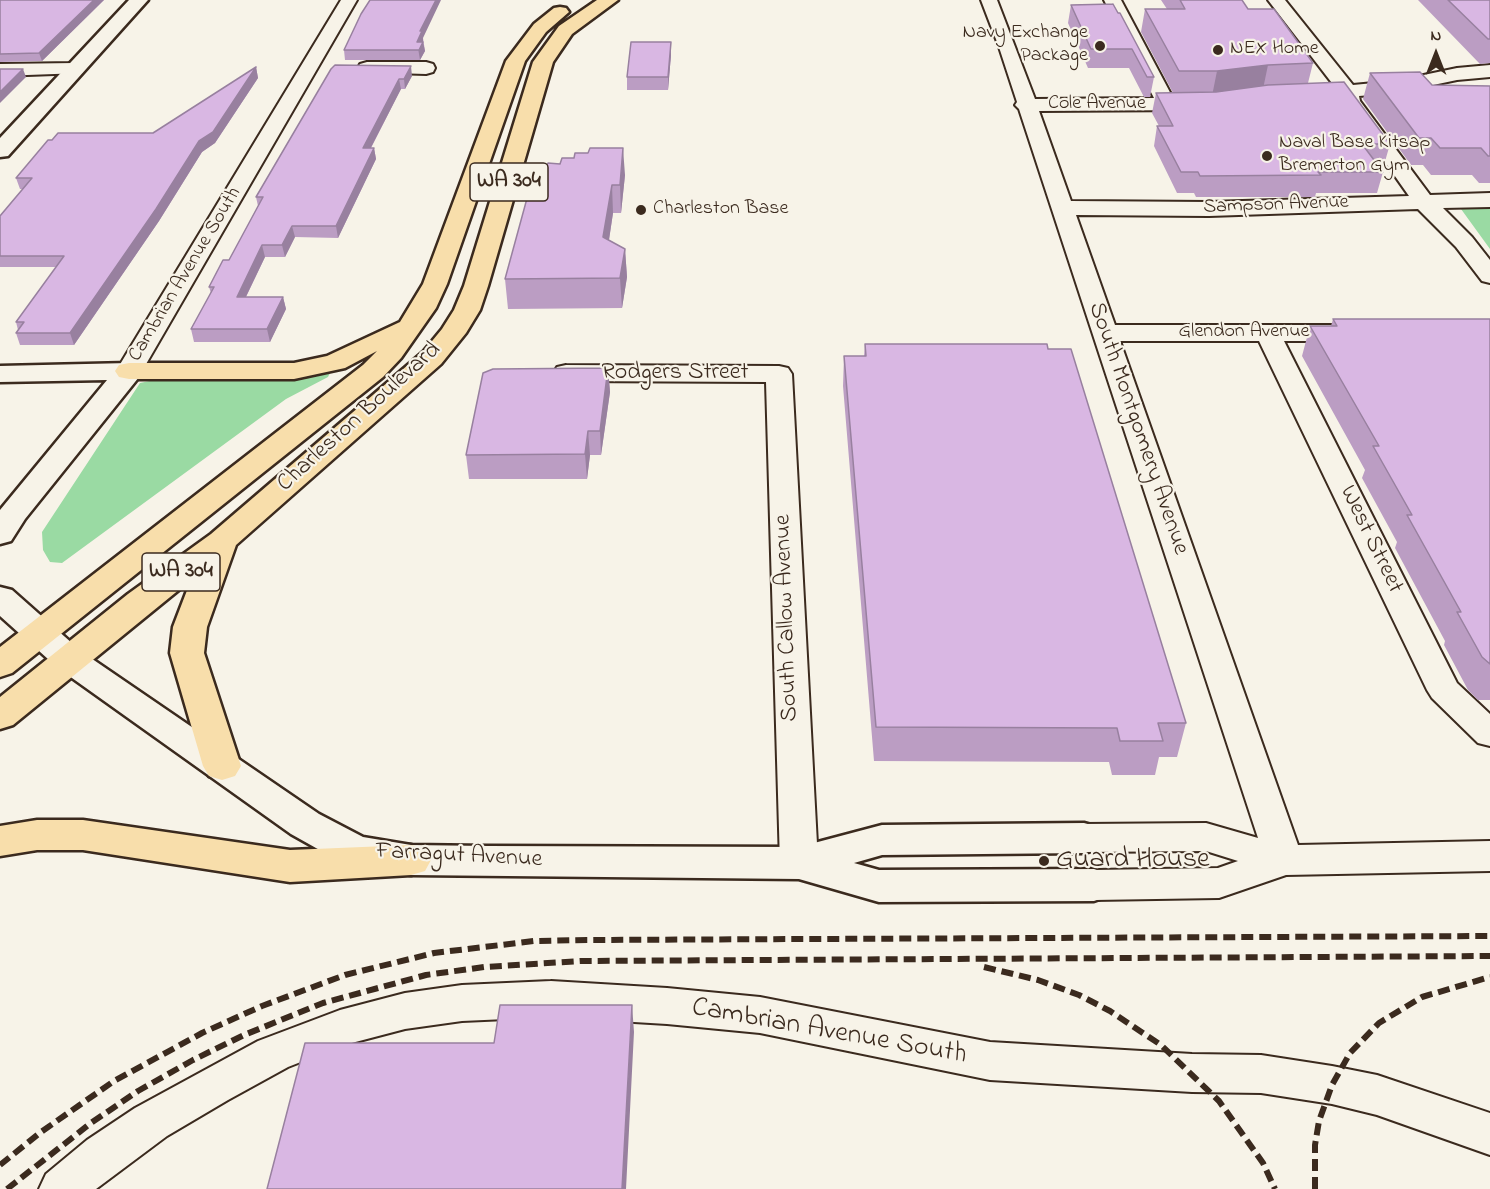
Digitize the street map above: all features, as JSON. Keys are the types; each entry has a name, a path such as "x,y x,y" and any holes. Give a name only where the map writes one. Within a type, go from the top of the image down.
{"highway":[{"name":"Charleston Boulevard","path":"0,665 373,371 392,352 426,302 446,256 516,61 540,28 579,0"},
{"name":"Charleston Boulevard","path":"0,716 140,602 222,541 432,358 453,333 467,310 488,252 543,62 565,30 609,0"},
{"path":"129,371 294,371 329,365 414,321"},
{"path":"222,541 190,627 187,653 222,766"},
{"path":"0,841 37,835 83,835 290,866 411,860"}],"street":[{"path":"0,151 139,0"},
{"name":"Cambrian Avenue South","path":"0,534 12,515 129,371 349,0"},
{"name":"South Montgomery Avenue","path":"989,0 1008,47 1025,105 1284,860"},
{"path":"1112,0 1167,105"},
{"path":"1276,0 1349,93 1350,101 1424,202 1464,242 1490,276"},
{"path":"309,67 426,68"},
{"path":"0,70 75,69"},
{"path":"1298,95 1349,93 1457,74 1490,71"},
{"name":"Cole Avenue","path":"1025,105 1212,104"},
{"name":"Sampson Avenue","path":"1062,208 1209,209 1490,200"},
{"name":"Glendon Avenue","path":"1105,333 1373,333"},
{"name":"West Street","path":"1268,333 1444,690 1490,734"},
{"path":"0,374 129,371"},
{"name":"Rodgers Street","path":"543,373 779,374"},
{"name":"South Callow Avenue","path":"779,374 799,863"},
{"path":"0,598 40,633"},
{"name":"Farragut Avenue","path":"40,633 70,660 305,824 355,851 411,860 799,863 879,886 1219,883 1284,860"},
{"name":"Farragut Avenue","path":"799,863 882,840 1206,837 1284,860 1490,856"},
{"name":"Cambrian Avenue South","path":"62,1189 103,1155 152,1122 273,1054 331,1032 405,1011 462,1003 551,999 667,1006 760,1015 990,1061 1273,1076 1332,1084 1377,1095 1490,1134"}],"green space":[{"path":"1490,208 1490,249 1461,209"},
{"path":"322,371 330,373 328,377 286,399 62,563 50,562 43,550 42,532 140,383 154,380 160,375"}],"building":[{"path":"0,0 94,0 39,53 0,54"},
{"path":"370,0 436,0 420,31 422,31 417,42 423,42 419,50 344,50"},
{"path":"1180,0 1242,0 1248,9 1274,9 1313,63 1217,71 1179,71 1145,9 1185,9"},
{"path":"1448,0 1490,0 1490,39 1488,39"},
{"path":"1113,4 1154,77 1147,77 1132,49 1091,49 1071,5"},
{"path":"631,42 671,42 668,77 627,77"},
{"path":"335,65 411,66 404,79 399,79 363,148 374,148 336,226 292,226 282,245 262,245 237,297 283,297 267,329 191,329 214,287 209,287 223,260 229,260 263,197 256,197"},
{"path":"256,67 213,132 199,141 156,209 70,333 16,333 24,322 16,322 64,256 0,256 0,216 32,178 16,178 48,140 52,140 58,133 153,133"},
{"path":"0,69 23,69 0,92"},
{"path":"1420,72 1432,85 1490,86 1490,156 1481,148 1440,148 1431,138 1419,138 1370,73"},
{"name":"Naval Base Kitsap Bremerton Gym","path":"1344,82 1390,144 1362,144 1383,172 1200,176 1198,172 1181,172 1157,126 1173,126 1156,93 1216,92 1268,85"},
{"path":"590,148 623,148 620,185 612,185 603,237 625,249 620,278 505,279 535,169 545,169 548,163 560,164 562,158 574,158 575,153 588,153"},
{"path":"1333,319 1490,319 1490,664 1482,657 1457,612 1461,612 1407,515 1412,515 1373,446 1379,446 1310,326 1337,326"},
{"path":"865,344 1047,344 1048,349 1071,349 1186,723 1158,723 1163,741 1120,741 1117,728 876,727 844,356 866,356"},
{"path":"608,368 600,431 588,431 585,454 466,455 483,373 493,369"},
{"path":"500,1005 632,1005 622,1189 267,1189 305,1043 494,1043"}],"railway":[{"path":"0,1165 41,1132 114,1081 202,1033 262,1006 345,975 434,953 534,941 587,940 1490,936"},
{"path":"7,1189 91,1123 138,1091 193,1060 244,1035 323,1003 426,975 484,967 581,961 1490,956"},
{"path":"984,967 1038,980 1079,995 1110,1011 1161,1045 1219,1101 1263,1163 1275,1189"},
{"path":"1315,1189 1315,1145 1319,1121 1332,1085 1350,1053 1379,1023 1422,997 1490,977"}],"place":[{"name":"Navy Exchange Package","path":"1100,46"},
{"name":"NEX Home","path":"1218,50"},
{"name":"Naval Base Kitsap Bremerton Gym","path":"1267,156"},
{"name":"Charleston Base","path":"641,210"},
{"name":"Guard House","path":"1044,861"}]}
